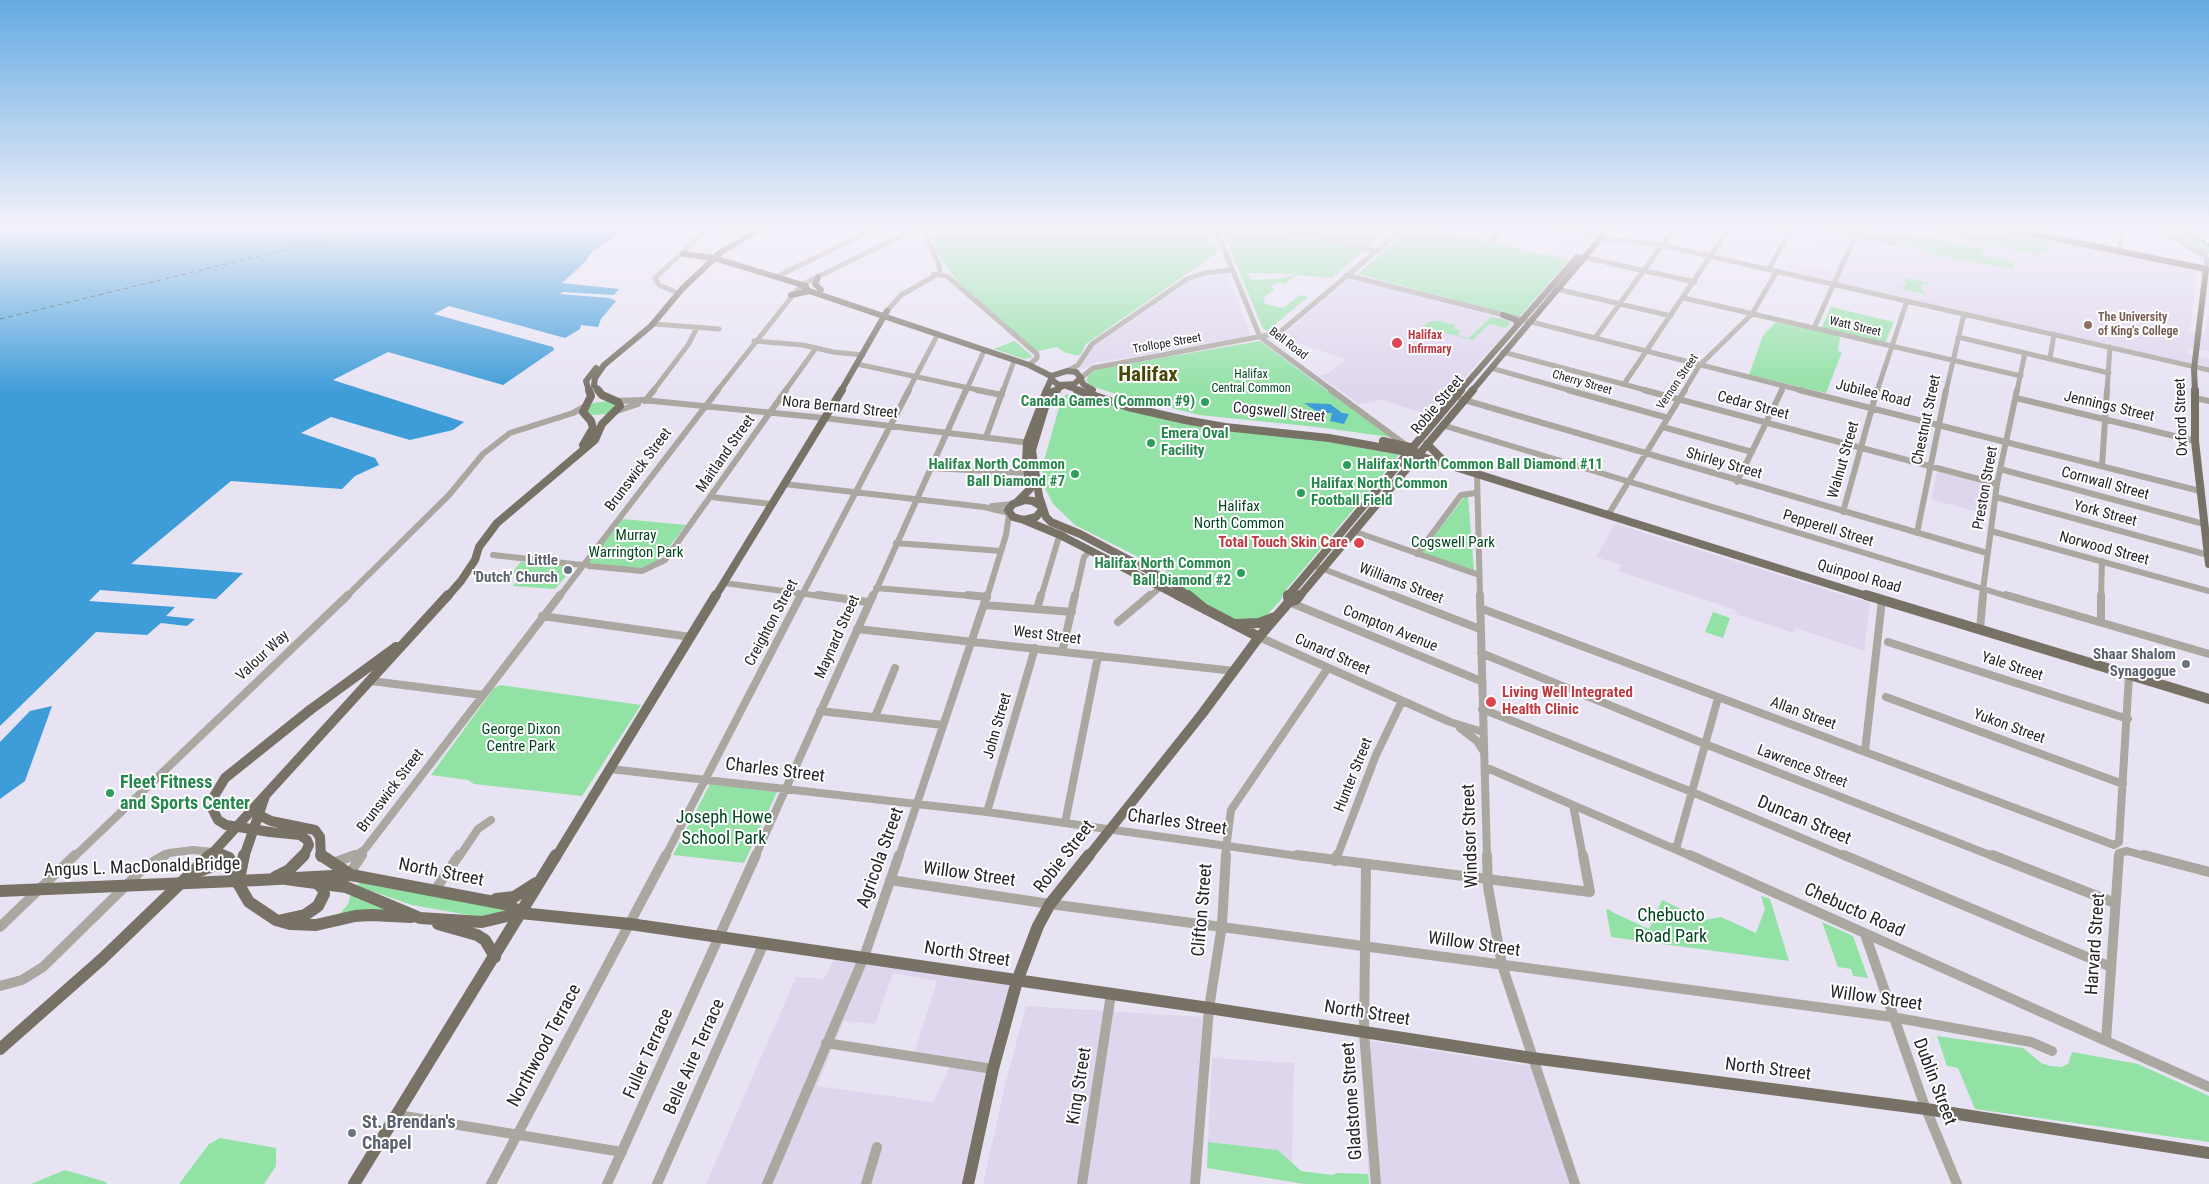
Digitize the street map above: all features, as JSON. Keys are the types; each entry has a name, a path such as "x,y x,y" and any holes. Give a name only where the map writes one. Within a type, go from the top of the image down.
{"main road":[{"path":"561,469 590,435 593,424 582,412 591,396 586,386 587,378 594,370 604,365 654,324 678,293 690,282"},
{"path":"792,282 821,290 886,313 937,334 1014,361 1065,371"},
{"path":"817,282 816,285 821,290"},
{"name":"Robie Street","path":"968,1184 992,1069 1017,981 1038,926 1050,904 1259,637 1289,602 1296,600 1318,566 1409,448 1556,282"},
{"name":"Robie Street","path":"1318,566 1353,531 1410,465 1563,282"},
{"name":"Oxford Street","path":"2206,282 2195,367 2195,441 2208,560"},
{"path":"801,285 809,291 886,313"},
{"path":"791,295 809,291"},
{"path":"354,1184 724,583 863,355 886,313"},
{"path":"1503,315 1519,322"},
{"path":"0,1049 102,959 213,852 414,634 469,571 479,547 497,523 595,440 600,426 620,405 602,395 594,385 595,378 604,365"},
{"path":"1029,365 1051,378"},
{"path":"1009,514 1008,510 1030,489 1026,461 1051,378 1065,371"},
{"name":"Cogswell Street","path":"1065,371 1076,372 1086,386 1094,390 1167,412 1226,422 1329,432 1409,448"},
{"name":"Cogswell Street","path":"1051,378 1064,386 1128,407 1185,420 1224,427 1409,448"},
{"path":"1023,520 1036,517 1042,508 1032,461 1031,443 1049,394 1064,386 1074,384 1081,379"},
{"path":"585,406 596,401 614,400"},
{"path":"587,416 600,417 615,412"},
{"name":"Quinpool Road","path":"1409,448 1422,450 1441,461 1477,475 1501,481"},
{"path":"1410,465 1441,461"},
{"name":"Quinpool Road","path":"1441,461 1882,600 2209,698"},
{"name":"Jubilee Road","path":"2200,491 2209,494"},
{"path":"1015,503 1029,501 1042,508"},
{"name":"Cunard Street","path":"1042,508 1051,522 1068,528 1169,580 1206,610"},
{"name":"Cunard Street","path":"1009,514 1060,535 1259,637"},
{"path":"1233,624 1258,622 1276,617"},
{"path":"263,880 289,870 307,852 309,845 306,840 293,834 240,829 226,825 218,820 212,808 213,798 225,778 310,710 414,634"},
{"path":"238,884 246,846 266,794"},
{"path":"259,815 271,821 305,826 314,830 320,837 321,857 330,864"},
{"path":"213,852 229,858 234,867 238,884"},
{"name":"North Street","path":"330,864 350,874 510,905 520,913"},
{"path":"187,876 215,865 228,866 249,902 276,920 302,926 316,926 355,916 420,918 477,935 485,940 495,957"},
{"name":"Angus L. MacDonald Bridge","path":"0,891 286,879 301,876 350,874"},
{"path":"480,899 514,897 525,892 543,876"},
{"name":"Angus L. MacDonald Bridge","path":"286,879 346,887"},
{"path":"276,920 299,917 318,906 324,894 323,889 316,883"},
{"name":"North Street","path":"346,887 420,918 456,922 482,922 520,913 630,924 1209,1008 1532,1058 1926,1109 2209,1152"}],"street":[{"path":"657,282 659,285 678,293"},
{"name":"Brunswick Street","path":"350,874 365,849 542,616 586,565 754,341 791,295 801,285 807,282"},
{"path":"886,313 901,295 922,282"},
{"path":"952,282 1037,354 1037,358 1029,365"},
{"path":"1065,371 1078,365 1092,344 1182,282"},
{"name":"Bell Road","path":"1237,282 1260,337 1409,448"},
{"path":"1274,349 1279,332 1337,282"},
{"path":"1375,282 1503,315"},
{"path":"1595,338 1635,282"},
{"path":"1624,384 1694,282"},
{"name":"Vernon Street","path":"1608,515 1647,455 1699,366 1752,314 1770,282"},
{"path":"1827,282 2209,370"},
{"path":"1814,328 1835,284"},
{"path":"1550,288 1671,316"},
{"name":"Watt Street","path":"1684,298 2021,376"},
{"name":"Walnut Street","path":"1843,512 1862,448 1871,408 1907,301"},
{"name":"Chestnut Street","path":"1918,533 1938,424 1964,314"},
{"name":"Jubilee Road","path":"1519,322 1529,322 1595,338 1699,366 1938,424 2200,491"},
{"path":"654,324 719,329"},
{"path":"615,412 644,400 688,345 697,328"},
{"name":"Trollope Street","path":"1081,379 1093,368 1279,332"},
{"name":"Creighton Street","path":"630,924 937,334"},
{"path":"2050,358 2054,334"},
{"path":"1958,337 2109,373"},
{"path":"754,341 863,355"},
{"path":"2102,466 2110,347"},
{"name":"Maitland Street","path":"586,565 627,570 650,569 665,560 816,348"},
{"name":"Maynard Street","path":"720,937 868,602 984,350"},
{"name":"Cedar Street","path":"1503,352 1997,484"},
{"name":"Preston Street","path":"1980,629 1982,590 1992,531 1997,484 2025,353"},
{"path":"986,437 1014,361"},
{"path":"857,364 965,389 1002,395"},
{"name":"Cherry Street","path":"1491,368 1668,418"},
{"path":"1737,482 1783,387"},
{"name":"Shirley Street","path":"1454,397 1737,482 1987,553"},
{"name":"Jennings Street","path":"2016,398 2195,441"},
{"path":"2195,398 2209,402"},
{"name":"Nora Bernard Street","path":"614,400 644,400 824,418 1031,443"},
{"name":"Valour Way","path":"0,927 347,596 449,495 483,454 510,433 551,420 585,406"},
{"name":"Valour Way","path":"551,420 587,416"},
{"name":"Pepperell Street","path":"1442,425 1982,590 2209,654"},
{"path":"1663,427 1752,452"},
{"path":"930,468 1028,474"},
{"name":"Cornwall Street","path":"2000,469 2204,524"},
{"name":"Windsor Street","path":"1477,475 1487,880 1493,924 1502,965 1575,1184"},
{"path":"784,484 984,507 1009,514"},
{"path":"1417,554 1461,495 1476,493"},
{"path":"711,497 771,504"},
{"name":"York Street","path":"1996,497 2208,560"},
{"path":"984,507 1015,503"},
{"name":"Agricola Street","path":"767,1184 826,1042 864,957 986,601 1006,535 1009,514"},
{"path":"1006,535 1013,526 1023,520"},
{"path":"1037,609 1060,535 1068,528"},
{"path":"1353,531 1479,575"},
{"name":"Norwood Street","path":"1992,531 2209,591"},
{"path":"896,543 1001,552"},
{"path":"1063,648 1084,557 1090,551"},
{"path":"494,555 586,565"},
{"path":"2101,622 2102,561"},
{"name":"Williams Street","path":"1318,566 1480,629"},
{"path":"1118,622 1169,580"},
{"path":"724,583 868,602"},
{"path":"876,588 1072,612"},
{"path":"1865,751 1882,600"},
{"name":"Compton Avenue","path":"1289,602 1481,681"},
{"name":"Allan Street","path":"1480,608 2119,848 2209,872"},
{"path":"542,616 691,637"},
{"name":"West Street","path":"857,629 973,640 1234,671"},
{"name":"Cunard Street","path":"1259,637 1450,722 1483,732"},
{"name":"Yale Street","path":"1888,642 2128,719"},
{"name":"John Street","path":"987,812 1035,648"},
{"name":"Lawrence Street","path":"1481,653 1705,744 2115,903"},
{"path":"1065,823 1098,656"},
{"path":"875,717 895,668"},
{"name":"Clifton Street","path":"1194,1184 1209,1008 1222,926 1226,846 1231,810 1328,668"},
{"name":"Harvard Street","path":"2106,1041 2128,719 2129,674"},
{"path":"371,681 482,695"},
{"name":"Yukon Street","path":"1886,697 2123,784"},
{"path":"1676,849 1718,698"},
{"name":"Hunter Street","path":"1335,861 1376,755 1402,701"},
{"name":"Duncan Street","path":"1482,709 1692,792 2111,967"},
{"path":"820,711 943,725"},
{"name":"Cunard Street","path":"1450,722 1476,741 1484,753"},
{"name":"Chebucto Road","path":"1485,767 1676,849 2209,1087"},
{"name":"Charles Street","path":"610,769 987,812 1335,861 1590,892 1573,805"},
{"path":"435,890 478,829 490,820"},
{"name":"Brunswick Street","path":"330,864 349,859 365,849"},
{"path":"0,986 22,980 43,968 136,874 151,863 169,853 179,851 213,852"},
{"name":"Gladstone Street","path":"1366,865 1364,1033 1376,1184"},
{"name":"Willow Street","path":"890,880 1364,947 1892,1017 2031,1042 2052,1051"},
{"name":"Northwood Terrace","path":"491,1184 630,924"},
{"name":"Dublin Street","path":"1865,934 1892,1017 1926,1109 1957,1184"},
{"name":"Fuller Terrace","path":"607,1184 720,937"},
{"name":"Belle Aire Terrace","path":"657,1184 764,943"},
{"name":"King Street","path":"1082,1184 1111,994"},
{"path":"826,1042 992,1069"},
{"path":"398,1115 622,1152"},
{"path":"866,1184 877,1147"}],"shaded area":[{"path":"1188,282 1230,282 1251,336 1095,363 1083,369 1080,368 1091,349"},
{"name":"Halifax Infirmary","path":"1344,282 1365,282 1509,320 1514,324 1430,415 1378,399 1374,402 1359,404 1319,376 1329,373 1346,359 1281,337"},
{"path":"1833,282 2196,282 2190,331 2205,334 2207,316 2209,316 2209,352 2189,347 2187,354 2209,359 2209,367"},
{"path":"1937,471 1988,485 1983,514 1931,499"},
{"path":"1615,524 1870,603 1864,651 1796,628 1794,633 1735,614 1736,610 1618,571 1621,565 1596,557"},
{"path":"839,954 1021,980 968,1184 706,1184 796,977 824,979 833,961","holes":["893,973 937,981 913,1057 953,1060 933,1102 817,1086 844,1021 875,1024"]},
{"path":"1026,1006 1203,1017 1190,1184 983,1184 1006,1081"},
{"path":"1360,1039 1531,1066 1570,1184 1369,1184"},
{"path":"1212,1058 1294,1063 1292,1163 1278,1150 1208,1142"}],"green space":[{"path":"1175,282 1086,344 1080,355 1066,353 1057,347 1037,351 959,283"},
{"path":"1244,282 1279,282 1270,287 1275,289 1263,298 1265,304 1284,308 1300,295 1308,297 1267,331 1263,329"},
{"path":"1389,282 1549,282 1519,317"},
{"path":"1907,282 1925,282 1929,285 1924,284 1921,288 1925,294 1901,289 1905,287"},
{"path":"1831,307 1894,322 1885,343 1821,329"},
{"path":"1491,317 1507,320 1510,323 1506,328 1489,324 1473,340 1423,327 1428,322 1438,321 1455,325 1454,329 1460,331 1457,335 1469,338"},
{"path":"1776,322 1840,336 1838,351 1842,352 1826,393 1749,375 1763,335"},
{"path":"1014,341 1033,357 1024,359 994,349"},
{"name":"Halifax Central Common","path":"1260,341 1390,437 1317,427 1199,415 1113,393 1091,386 1086,380 1089,374 1097,369"},
{"name":"Halifax North Common","path":"1068,394 1079,395 1115,407 1320,440 1399,455 1266,616 1261,619 1237,621 1199,602 1160,572 1168,572 1075,525 1053,504 1044,486 1042,468 1062,397"},
{"path":"610,401 616,406 608,414 591,415 586,410 593,403"},
{"name":"Cogswell Park","path":"1465,496 1468,496 1474,571 1421,553"},
{"name":"Murray Warrington Park","path":"623,519 686,525 657,562 638,569 588,563"},
{"path":"521,562 567,566 561,574 567,575 555,589 513,586 520,577 509,576"},
{"path":"1713,612 1730,618 1723,638 1705,632"},
{"name":"George Dixon Centre Park","path":"500,685 641,705 582,796 474,784 468,780 431,775 494,688"},
{"name":"Joseph Howe School Park","path":"710,784 777,792 744,863 673,855"},
{"path":"360,882 507,910 480,917 412,905 357,886"},
{"path":"351,894 385,908 383,911 339,915 348,904"},
{"name":"Chebucto Road Park","path":"1761,896 1770,899 1789,961 1611,937 1606,909 1649,929 1662,900 1705,920 1721,917 1756,933 1765,909"},
{"path":"1822,922 1853,936 1868,978 1853,976 1851,969 1838,967"},
{"path":"1937,1036 2023,1048 2041,1063 2050,1066 2061,1067 2068,1064 2072,1052 2138,1064 2209,1096 2209,1142 1975,1109 1958,1068 1947,1066"},
{"path":"220,1138 276,1148 276,1166 264,1184 179,1184 209,1144"},
{"path":"1208,1142 1278,1150 1301,1171 1333,1175 1336,1173 1368,1174 1369,1184 1304,1184 1207,1168"},
{"path":"65,1170 106,1182 107,1184 31,1184"}],"water":[{"path":"0,282 563,282 619,289 614,295 563,292 560,294 609,298 616,301 601,319 598,327 581,325 580,329 565,338 449,306 434,314 553,347 554,350 503,385 388,352 333,380 464,422 453,430 410,440 331,417 301,433 375,458 379,465 355,476 342,489 231,481 131,564 243,573 216,599 100,590 89,601 175,607 166,616 195,619 187,626 161,623 147,635 96,632 0,726"},
{"path":"1304,403 1330,404 1342,413 1349,414 1344,424 1330,421 1332,413 1319,413"},
{"path":"52,706 25,781 0,799 0,742 30,711"}],"ferry route":[{"path":"0,319 151,282"}],"place":[{"name":"The University of King's College","path":"2088,325"},
{"name":"Halifax Infirmary","path":"1397,343"},
{"name":"Canada Games (Common #9)","path":"1205,402"},
{"name":"Emera Oval Facility","path":"1151,443"},
{"name":"Halifax North Common Ball Diamond #11","path":"1347,465"},
{"name":"Halifax North Common Ball Diamond #7","path":"1075,474"},
{"name":"Halifax North Common Football Field","path":"1301,493"},
{"name":"Total Touch Skin Care","path":"1359,543"},
{"name":"Little 'Dutch' Church","path":"568,570"},
{"name":"Halifax North Common Ball Diamond #2","path":"1241,573"},
{"name":"Shaar Shalom Synagogue","path":"2186,664"},
{"name":"Living Well Integrated Health Clinic","path":"1491,702"},
{"name":"Fleet Fitness and Sports Center","path":"110,793"},
{"name":"St. Brendan's Chapel","path":"352,1133"}],"district":[{"name":"Halifax","path":"1148,376"}]}
